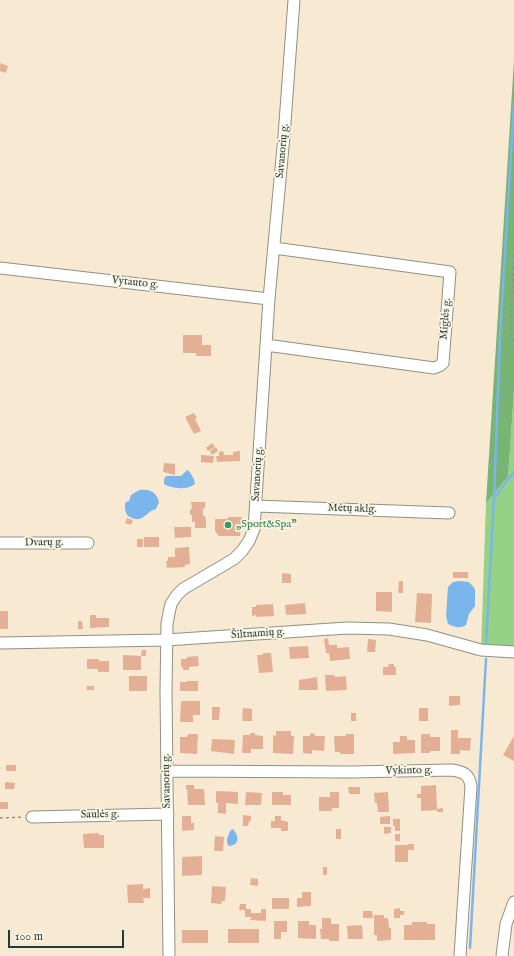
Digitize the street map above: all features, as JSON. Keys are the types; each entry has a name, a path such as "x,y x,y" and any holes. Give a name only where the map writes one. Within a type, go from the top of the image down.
{"street":[{"name":"Savanorių g.","path":"169,956 166,640 168,613 174,599 183,589 234,559 249,541 254,529 269,298 284,136 294,0"},
{"name":"Miglės g.","path":"266,345 434,368 442,363 450,280 450,272 274,248"},
{"name":"Vytauto g.","path":"0,268 269,298"},
{"name":"Mėtų aklg.","path":"256,506 448,513"},
{"name":"Dvarų g.","path":"0,544 88,543"},
{"name":"Šiltnamių g.","path":"0,643 166,640 347,628 370,628 389,629 427,635 481,650 514,652"},
{"name":"Vykinto g.","path":"167,771 327,772 452,770 460,771 466,774 470,779 471,786 460,956"},
{"name":"Saulės g.","path":"32,817 168,814"},
{"path":"502,956 506,924 514,902"}],"path":[{"path":"514,255 510,326 512,339 514,341"},
{"path":"0,818 32,817"}],"green space":[{"path":"514,60 514,391 508,477 486,503"},
{"path":"514,391 514,652 481,650 486,503 508,477"}],"water":[{"path":"187,470 194,480 195,484 192,486 180,488 171,487 164,484 164,479 166,476 181,476"},
{"path":"139,490 146,490 154,493 159,502 156,509 141,519 137,519 128,516 125,505 126,502 129,501 131,495"},
{"path":"453,582 469,582 475,589 475,606 469,614 466,625 455,627 448,624 446,616 448,587"},
{"path":"233,829 237,837 237,842 229,846 227,843 227,838"}],"building":[{"path":"0,63 8,66 6,73 0,71"},
{"path":"183,335 202,335 202,345 211,345 211,356 196,356 196,353 183,353"},
{"path":"194,413 197,418 195,419 201,431 194,434 185,417"},
{"path":"212,443 215,447 208,451 206,448"},
{"path":"216,447 218,451 212,455 210,451"},
{"path":"223,451 224,455 233,455 233,452 240,451 240,461 217,462 216,456 219,456 219,452"},
{"path":"201,455 214,456 213,463 201,462"},
{"path":"164,463 175,464 175,475 163,472"},
{"path":"191,502 205,502 203,516 205,516 206,520 206,528 195,528 195,522 192,522 192,515 190,515 190,509 192,509"},
{"name":"„Sport&Spa”","path":"228,517 242,517 240,536 219,536 215,531 215,519 228,519"},
{"path":"127,518 133,520 131,525 125,523"},
{"path":"174,527 191,527 191,537 175,538"},
{"path":"144,537 159,537 159,547 144,547"},
{"path":"137,539 143,539 143,547 137,547"},
{"path":"189,547 190,564 185,565 185,567 167,568 166,561 168,561 168,557 175,557 175,548"},
{"path":"453,572 468,572 468,578 453,578"},
{"path":"282,573 291,574 291,583 282,583"},
{"path":"399,581 403,581 403,593 398,593"},
{"path":"376,592 392,592 392,612 376,611"},
{"path":"417,593 432,594 431,623 415,622"},
{"path":"305,603 306,614 286,615 285,605"},
{"path":"273,604 274,616 252,616 252,607 256,607 256,605"},
{"path":"0,611 8,611 8,629 0,629"},
{"path":"90,615 96,615 96,618 109,618 109,627 90,628"},
{"path":"78,621 82,621 83,629 78,629"},
{"path":"328,638 329,645 337,645 337,648 349,647 350,659 330,661 329,653 326,653 324,639"},
{"path":"368,639 376,640 375,652 367,652"},
{"path":"308,646 309,658 290,659 289,647"},
{"path":"142,650 146,650 146,656 141,656"},
{"path":"263,653 271,653 273,672 259,673 257,655 263,655"},
{"path":"123,655 141,656 141,670 123,670"},
{"path":"198,656 199,666 189,667 189,670 183,670 183,667 181,667 181,659"},
{"path":"87,659 109,661 109,672 98,672 98,669 87,669"},
{"path":"389,664 394,664 394,667 396,667 396,675 383,675 383,667 388,667"},
{"path":"325,675 334,675 335,677 346,676 347,690 326,691"},
{"path":"129,676 147,676 147,691 129,691"},
{"path":"317,677 318,690 299,690 299,680"},
{"path":"198,681 198,691 180,691 180,682"},
{"path":"87,686 94,686 94,690 87,690"},
{"path":"449,696 460,696 460,705 449,706"},
{"path":"181,701 200,701 200,715 193,715 193,722 180,722"},
{"path":"212,707 220,707 219,720 212,720"},
{"path":"243,708 252,709 252,721 242,721"},
{"path":"419,708 428,708 428,721 419,721"},
{"path":"351,713 356,713 356,721 351,721"},
{"path":"451,730 458,730 458,738 471,738 470,751 460,750 460,754 451,754"},
{"path":"276,731 291,731 291,736 294,736 293,754 273,753 273,735 276,736"},
{"path":"250,733 263,736 263,749 251,749 251,753 242,753 243,735 250,735"},
{"path":"310,733 315,734 315,736 325,736 324,751 312,750 312,754 303,753 303,736 310,736"},
{"path":"188,734 198,734 197,754 180,753 180,737 187,737"},
{"path":"346,734 354,734 354,754 340,754 340,752 335,752 334,736 346,736"},
{"path":"421,734 430,734 430,737 440,737 440,751 421,753"},
{"path":"400,736 407,736 407,740 415,740 415,753 393,754 393,742 400,742"},
{"path":"514,736 514,761 503,755"},
{"path":"212,739 235,740 234,754 211,751"},
{"path":"6,765 16,765 16,771 6,771"},
{"path":"5,782 15,783 14,789 5,789"},
{"path":"186,785 194,785 194,789 204,789 205,805 188,805"},
{"path":"436,785 437,809 443,808 443,812 437,812 437,810 421,811 421,798 417,798 417,794 421,794 421,786"},
{"path":"348,787 360,787 360,794 349,794"},
{"path":"216,791 238,792 238,804 226,803 226,814 218,813"},
{"path":"246,792 262,793 261,805 245,805"},
{"path":"272,792 283,792 283,795 291,795 291,805 272,805"},
{"path":"330,792 339,792 339,808 332,808 332,811 319,811 319,797 330,797"},
{"path":"388,792 389,812 378,812 374,793"},
{"path":"0,802 8,802 8,809 0,809"},
{"path":"243,815 251,816 251,821 249,821 248,826 243,826"},
{"path":"182,816 191,816 191,823 194,823 194,830 182,831"},
{"path":"275,816 281,816 281,820 288,822 288,831 281,831 281,828 271,828 271,821 275,821"},
{"path":"390,816 390,824 380,824 380,817"},
{"path":"393,819 400,819 400,831 395,831"},
{"path":"384,827 391,827 391,833 384,834"},
{"path":"336,829 341,829 341,839 336,839"},
{"path":"99,833 99,835 104,835 104,848 84,848 83,834"},
{"path":"395,834 400,834 400,841 395,841"},
{"path":"215,836 224,837 223,851 214,851"},
{"path":"414,844 414,850 408,850 408,862 395,862 395,845"},
{"path":"202,856 202,875 182,876 182,857"},
{"path":"323,867 327,867 327,875 323,875"},
{"path":"251,878 258,879 258,886 250,885"},
{"path":"143,884 143,889 150,888 150,898 143,898 144,903 128,903 127,885"},
{"path":"212,886 226,887 225,901 222,901 221,904 211,903"},
{"path":"302,892 311,892 311,906 297,907 297,898 302,898"},
{"path":"272,898 289,898 289,909 272,909"},
{"path":"240,904 246,904 246,909 251,909 251,913 261,913 261,909 266,909 266,921 250,920 251,917 245,917 245,910 239,910"},
{"path":"400,908 400,911 404,911 404,915 400,915 400,918 394,918 394,909"},
{"path":"363,911 372,911 373,918 363,918"},
{"path":"374,915 384,915 384,918 388,918 389,928 391,928 391,940 377,941 377,935 374,935"},
{"path":"322,918 331,918 331,924 339,924 339,941 321,939 320,929 322,929"},
{"path":"274,921 287,921 287,932 281,932 281,939 274,939"},
{"path":"298,921 309,921 309,925 316,925 316,939 298,938"},
{"path":"412,922 427,922 427,924 435,924 435,940 404,940 404,925 412,925"},
{"path":"362,925 363,939 348,939 347,926"},
{"path":"228,929 259,929 259,943 228,943"},
{"path":"182,930 208,930 208,943 182,943"}],"waterway":[{"path":"494,498 500,337 514,103"},
{"path":"486,644 494,498 514,472"},
{"path":"470,948 486,659"}],"place":[{"name":"„Sport&Spa”","path":"228,525"}]}
